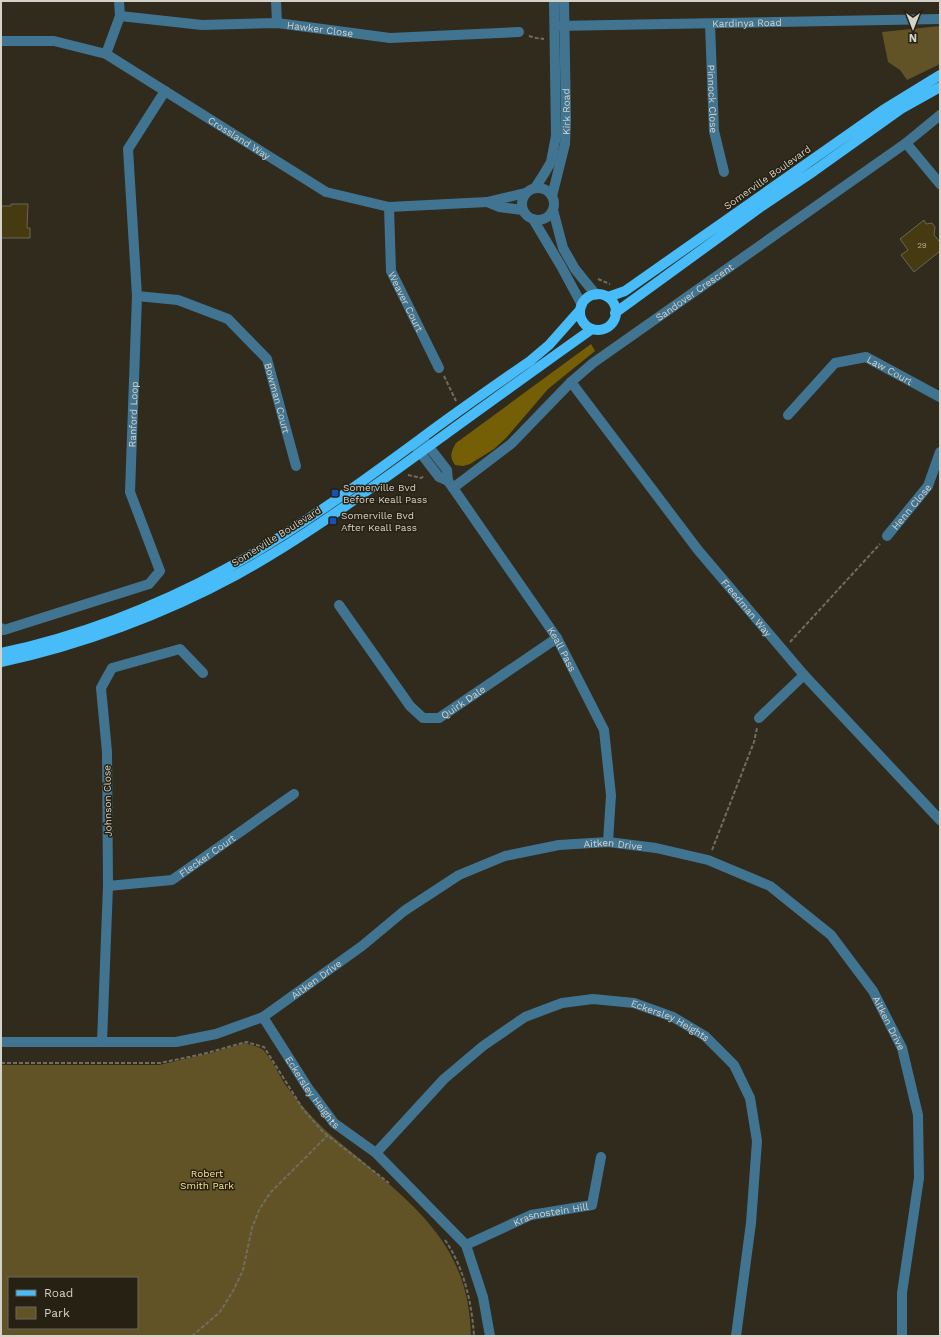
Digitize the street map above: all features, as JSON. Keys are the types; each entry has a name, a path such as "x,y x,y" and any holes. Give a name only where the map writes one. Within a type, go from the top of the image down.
{"main road":[{"name":"Somerville Boulevard","path":"608,297 625,291 883,110 940,75"},
{"path":"615,313 762,206 901,109 940,87"},
{"path":"596,295 608,297 612,301 615,313 614,318 608,327 597,330 592,329 583,322 580,316 581,307 585,300 596,295"},
{"name":"Somerville Boulevard","path":"1,662 38,654 116,629 194,596 235,576 279,550 330,517 530,361 549,345 581,307"},
{"name":"Somerville Boulevard","path":"1,653 48,641 134,612 224,570 297,526 421,446 592,329"}],"street":[{"path":"106,54 120,16 119,1"},
{"path":"276,1 277,23"},
{"path":"554,1 560,26"},
{"path":"560,26 564,1"},
{"name":"Hawker Close","path":"120,16 202,25 277,23 390,38 519,32"},
{"name":"Kardinya Road","path":"560,26 940,19"},
{"name":"Pinnock Close","path":"710,24 714,131 724,172"},
{"name":"Kirk Road","path":"535,188 551,162 555,141 560,26"},
{"name":"Kirk Road","path":"552,196 565,144 566,121 560,26"},
{"name":"Crossland Way","path":"1,41 54,41 106,54 326,192 389,207 487,202 525,194"},
{"name":"Ranford Loop","path":"1,628 4,630 149,584 160,571 130,492 137,296 128,149 165,91"},
{"name":"Sandover Crescent","path":"451,484 511,444 571,382 593,363 906,143 940,115"},
{"path":"906,143 940,184"},
{"path":"581,307 561,266 533,220 529,218 523,210 521,201 525,194 535,188 545,189 552,196 554,206 553,210 563,248 575,269 596,295"},
{"name":"Crossland Way","path":"487,202 510,210 523,210"},
{"name":"Weaver Court","path":"389,207 391,271 439,368"},
{"path":"533,220 543,220 551,214 553,210"},
{"name":"Bowman Court","path":"137,296 178,300 228,319 267,359 296,466"},
{"name":"Law Court","path":"788,415 835,363 866,357 940,397"},
{"name":"Freedman Way","path":"571,382 698,550 804,675 940,820"},
{"name":"Keall Pass","path":"421,446 447,470 451,484 557,638 604,730 611,795 608,842"},
{"name":"Henn Close","path":"887,536 928,486 940,452"},
{"name":"Quirk Dale","path":"339,605 410,706 423,718 439,718 557,638"},
{"name":"Johnson Close","path":"102,1042 108,886 107,752 101,688 112,668 180,649 203,673"},
{"path":"759,718 804,675"},
{"name":"Flecker Court","path":"108,886 172,880 294,794"},
{"name":"Aitken Drive","path":"1,1042 176,1042 216,1034 263,1017 362,946 404,911 460,875 505,856 559,845 608,842 656,848 708,860 770,886 830,935 873,991 902,1048 918,1115 919,1178 902,1293 902,1336"},
{"name":"Eckersley Heights","path":"376,1153 444,1079 483,1046 525,1017 562,1003 594,998 634,1003 673,1017 705,1036 734,1065 750,1098 757,1141 751,1223 736,1336"},
{"name":"Eckersley Heights","path":"263,1017 308,1088 334,1123 376,1153 466,1245 483,1297 490,1336"},
{"name":"Krasnostein Hill","path":"466,1245 531,1215 592,1205 601,1157"}],"path":[{"path":"519,32 536,38 547,39"},
{"path":"439,368 458,403"},
{"path":"783,650 887,536"},
{"path":"708,860 754,742 759,718"},
{"path":"1,1063 160,1063 202,1054 246,1042 264,1048 304,1109 323,1132 395,1188"},
{"path":"192,1336 220,1312 233,1291 243,1270 252,1228 260,1208 270,1193 337,1126"},
{"path":"444,1239 454,1256 466,1288 473,1319 474,1336"}],"green space":[{"path":"940,26 940,64 907,80 900,70 888,62 882,32"},
{"name":"Robert Smith Park","path":"245,1043 263,1050 287,1087 315,1120 329,1134 403,1196 438,1234 451,1255 461,1279 468,1306 471,1336 1,1336 1,1065 159,1065 211,1053"}],"shaded area":[{"path":"591,344 595,351 548,389 506,438 494,449 470,464 463,466 455,465 451,454 456,443"}],"building":[{"path":"11,204 28,204 27,228 30,228 30,238 1,238 1,206 11,206"},
{"path":"924,220 926,224 932,223 935,227 934,235 940,242 940,251 914,272 901,255 908,250 900,239"}],"place":[{"name":"Somerville Bvd Before Keall Pass","path":"335,493"},
{"name":"Somerville Bvd After Keall Pass","path":"333,521"}]}
